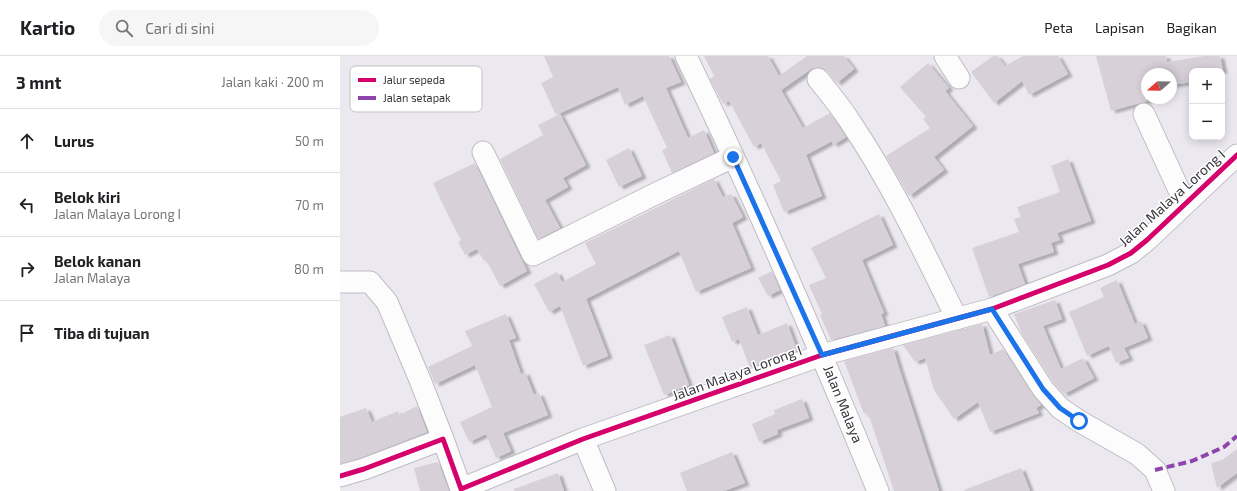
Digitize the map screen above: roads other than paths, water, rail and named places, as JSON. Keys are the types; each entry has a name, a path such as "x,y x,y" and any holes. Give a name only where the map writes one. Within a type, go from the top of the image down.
{"street":[{"name":"Jalan Malaya","path":"686,56 822,355 878,491"},
{"path":"945,56 959,78"},
{"path":"818,79 850,121 872,156 914,231 957,319"},
{"path":"1144,114 1185,203"},
{"path":"483,152 533,255 733,157"},
{"name":"Jalan Malaya Lorong I","path":"340,282 370,282 387,302 420,380 461,490 583,439 822,355 992,309 1108,265 1131,253 1147,240 1237,155"},
{"path":"992,309 1043,389 1060,408 1079,421 1137,454 1155,470 1164,491"},
{"path":"340,476 364,469 443,439"},
{"path":"583,439 605,491"}]}
